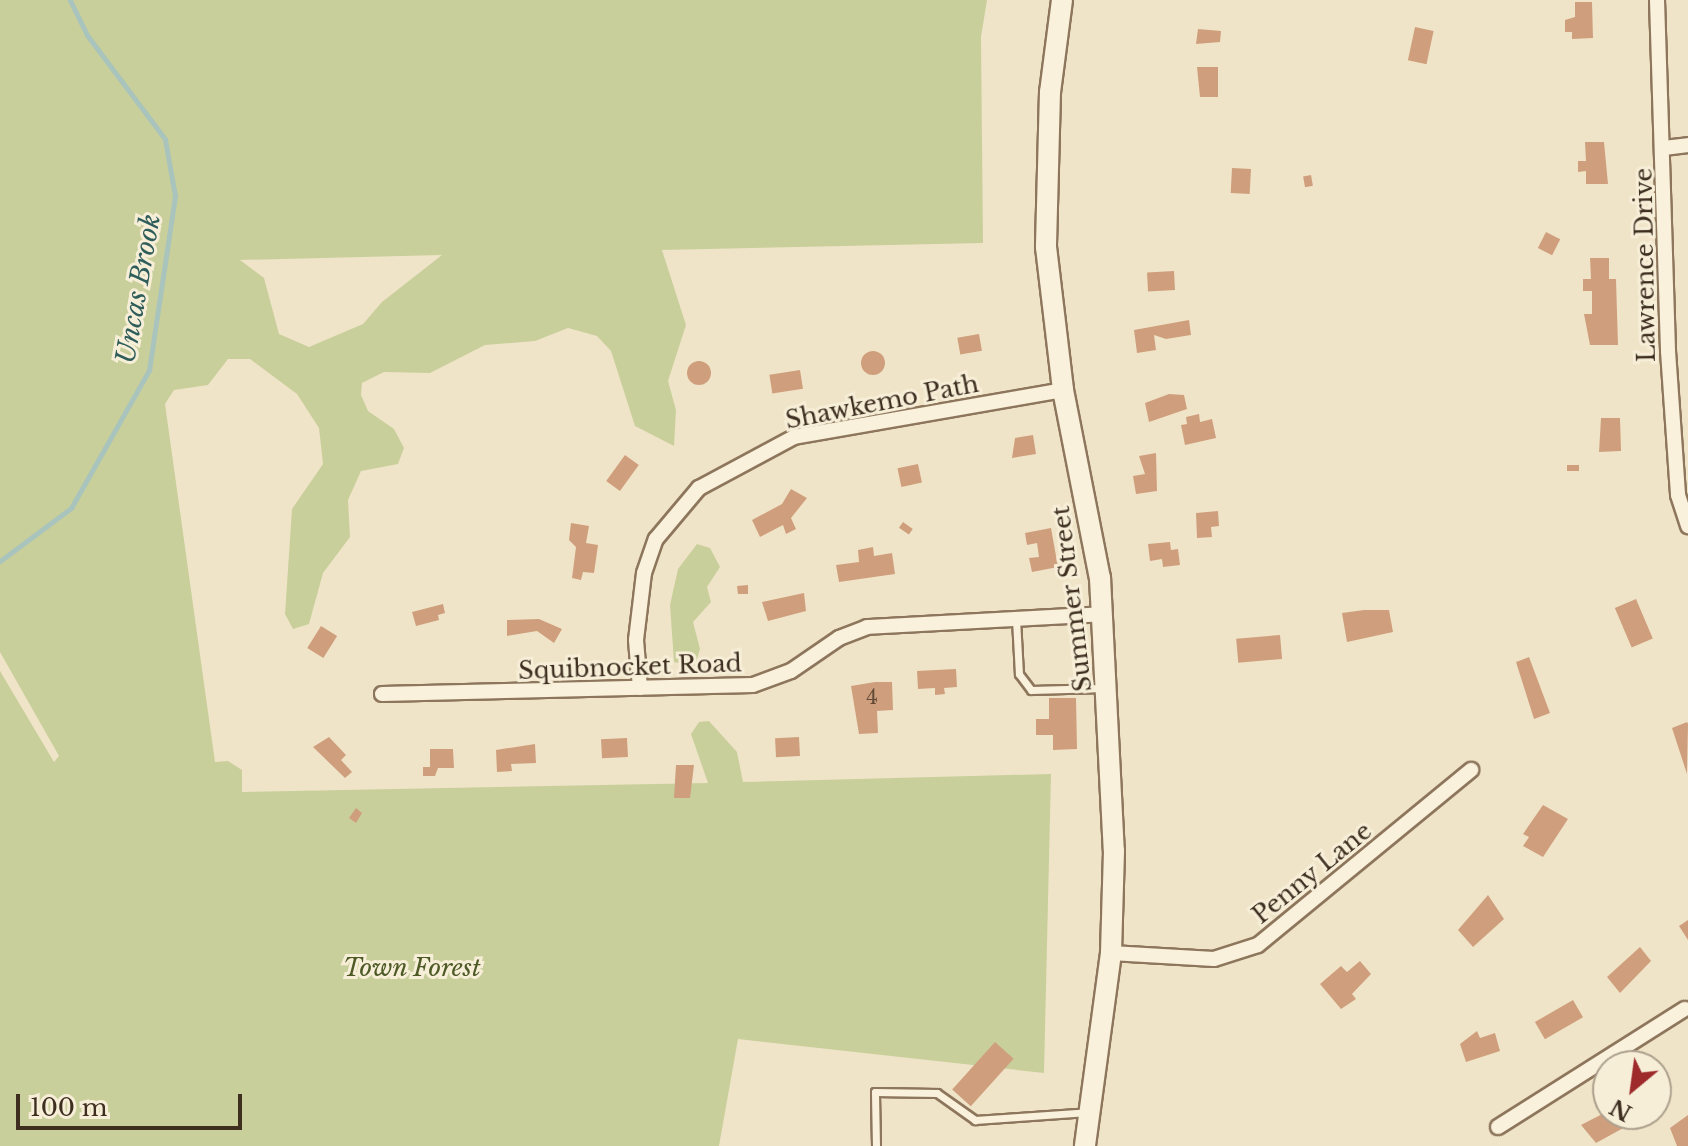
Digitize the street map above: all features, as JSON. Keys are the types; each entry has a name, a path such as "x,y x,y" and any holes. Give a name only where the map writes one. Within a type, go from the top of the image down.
{"main road":[{"name":"Summer Street","path":"1062,0 1050,92 1046,247 1063,390 1104,614 1109,687 1111,953 1085,1146"}],"street":[{"name":"Lawrence Drive","path":"1657,0 1668,351 1678,495 1688,526"},
{"path":"1664,148 1688,145"},
{"name":"Shawkemo Path","path":"640,688 636,640 644,573 656,539 699,488 794,437 1063,390"},
{"name":"Squibnocket Road","path":"382,694 753,685 791,671 839,638 867,627 1104,614"},
{"name":"Penny Lane","path":"1111,953 1214,959 1258,945 1471,770"},
{"path":"1498,1127 1687,1010"}],"lane":[{"path":"1016,618 1019,674 1031,690 1109,687"},
{"path":"876,1146 875,1092 937,1093 975,1120 1091,1112"}],"green space":[{"name":"Town Forest","path":"0,0 987,0 981,37 983,243 662,250 686,325 668,381 676,410 674,446 635,426 611,351 597,336 568,328 535,341 485,345 430,373 384,372 362,383 361,395 368,411 394,429 404,448 398,464 361,471 348,500 350,537 323,573 309,624 293,629 285,614 292,509 323,464 319,428 297,394 250,359 228,359 208,385 174,390 165,404 215,762 228,761 242,770 242,792 708,783 691,734 699,722 709,721 737,752 743,782 1051,774 1044,1073 738,1039 719,1146 0,1146 0,671 54,762 59,756 0,652","holes":["442,255 382,302 363,324 309,347 279,334 264,278 240,260"]},
{"path":"697,544 710,548 720,567 707,587 711,602 693,622 700,649 695,666 674,662 670,605 678,569"}],"building":[{"path":"1575,2 1592,2 1593,38 1572,39 1572,32 1565,32 1565,20 1575,17"},
{"path":"1415,27 1434,31 1427,64 1408,60"},
{"path":"1198,29 1221,31 1220,42 1196,44"},
{"path":"1197,67 1218,67 1218,97 1200,97"},
{"path":"1585,142 1604,142 1608,184 1586,184 1586,171 1578,172 1578,161 1586,161"},
{"path":"1232,168 1251,169 1250,194 1231,193"},
{"path":"1311,175 1313,186 1305,187 1303,176"},
{"path":"1546,232 1560,239 1552,255 1538,248"},
{"path":"1590,258 1609,258 1609,279 1616,279 1618,345 1590,345 1584,314 1592,314 1592,291 1583,291 1583,279 1591,279"},
{"path":"1174,271 1175,290 1148,291 1147,272"},
{"path":"1189,320 1191,335 1166,339 1154,335 1156,350 1137,353 1134,330"},
{"path":"979,334 982,351 960,355 957,338"},
{"path":"873,351 884,358 885,363 878,374 873,375 862,368 861,363 868,352"},
{"path":"699,361 707,365 711,373 707,381 699,385 691,381 687,373 691,365"},
{"path":"800,370 803,389 772,394 769,375"},
{"path":"1169,394 1184,395 1187,409 1149,422 1145,403"},
{"path":"1199,414 1200,422 1212,419 1216,438 1185,445 1181,425 1187,424 1186,417"},
{"path":"1601,418 1620,418 1621,451 1599,452"},
{"path":"1033,435 1036,454 1012,458 1015,438"},
{"path":"1156,453 1157,491 1136,494 1133,476 1145,474 1139,456"},
{"path":"625,455 639,465 620,491 606,481"},
{"path":"918,464 922,483 901,487 897,468"},
{"path":"1567,465 1579,465 1579,471 1567,471"},
{"path":"791,489 807,498 791,518 796,529 786,534 783,525 760,537 752,520 782,504"},
{"path":"1218,511 1219,526 1211,527 1212,537 1197,538 1196,513"},
{"path":"903,522 913,529 909,535 899,528"},
{"path":"571,523 589,526 586,543 598,545 594,573 583,572 581,580 572,578 576,547 569,540"},
{"path":"1051,528 1058,567 1032,572 1029,558 1039,557 1037,543 1027,545 1025,533"},
{"path":"1170,542 1171,550 1178,549 1180,565 1163,567 1162,559 1150,561 1148,544"},
{"path":"873,547 874,556 892,553 895,574 839,582 836,565 859,562 858,550"},
{"path":"748,585 748,594 738,594 737,586"},
{"path":"804,593 806,611 768,621 762,602"},
{"path":"1636,599 1653,639 1632,648 1615,608"},
{"path":"443,604 445,613 438,615 439,620 416,626 412,612"},
{"path":"1389,610 1393,632 1347,642 1342,613"},
{"path":"539,619 562,629 554,643 537,631 507,636 507,620"},
{"path":"321,626 337,636 323,658 307,648"},
{"path":"1280,635 1282,659 1238,663 1236,639"},
{"path":"1529,657 1550,713 1534,719 1516,662"},
{"path":"956,669 957,687 944,688 945,694 935,695 935,688 918,689 917,671"},
{"path":"892,682 893,710 877,711 878,733 859,734 851,686"},
{"path":"1049,698 1076,698 1077,749 1053,750 1053,735 1036,735 1036,719 1049,719"},
{"path":"1688,724 1687,774 1672,728"},
{"path":"329,737 346,755 341,760 352,772 345,778 313,747"},
{"path":"799,737 800,756 776,757 775,738"},
{"path":"627,738 628,757 602,758 601,739"},
{"path":"535,744 536,763 511,764 512,771 497,772 496,750"},
{"path":"430,749 453,749 454,768 438,768 435,776 423,776 423,767 430,767"},
{"path":"676,765 694,765 690,798 674,798"},
{"path":"1543,805 1568,819 1543,857 1523,846 1529,837 1523,834"},
{"path":"356,808 362,813 356,823 349,818"},
{"path":"1488,895 1504,919 1473,947 1458,930"},
{"path":"1688,920 1688,940 1679,926"},
{"path":"1640,947 1651,961 1620,993 1607,977"},
{"path":"1360,961 1371,974 1352,994 1356,999 1341,1009 1320,984 1341,966 1347,972"},
{"path":"1573,1000 1583,1017 1545,1039 1535,1022"},
{"path":"1477,1031 1480,1038 1495,1033 1500,1051 1466,1062 1460,1044"},
{"path":"995,1042 1014,1059 971,1106 952,1090"},
{"path":"1688,1115 1688,1146 1677,1146 1672,1127"},
{"path":"1592,1119 1592,1130 1620,1130 1596,1143 1581,1125"}],"waterway":[{"name":"Uncas Brook","path":"0,561 71,508 149,370 175,196 165,139 87,35 70,0"}]}
